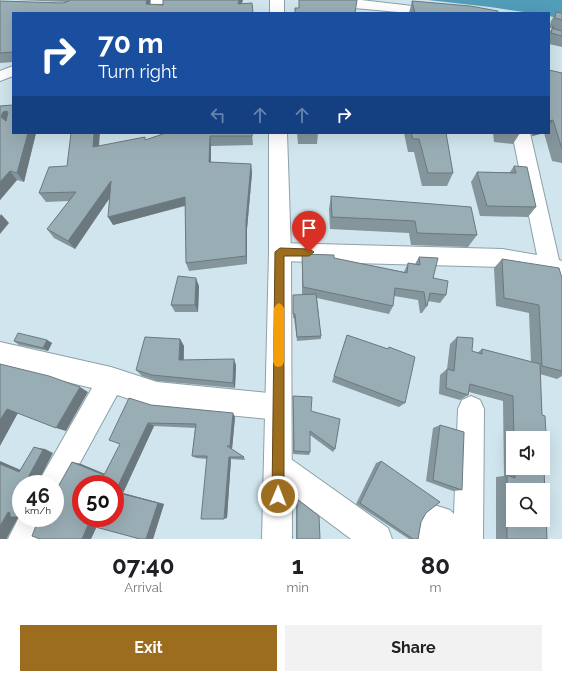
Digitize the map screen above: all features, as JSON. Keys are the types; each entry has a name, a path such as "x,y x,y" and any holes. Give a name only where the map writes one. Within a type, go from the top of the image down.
{"street":[{"path":"157,12 158,0"},
{"path":"277,0 277,12"},
{"path":"310,0 387,6 431,12"},
{"path":"0,76 12,72"},
{"path":"277,539 280,252 278,134"},
{"path":"280,252 502,258 556,268 521,134"},
{"path":"0,354 111,380 157,395 278,407"},
{"path":"59,475 111,380"},
{"path":"468,539 471,408"},
{"path":"278,467 377,539"},
{"path":"427,539 430,524 434,520 439,521 460,539"},
{"path":"23,539 30,527"}],"water":[{"path":"428,0 562,0 562,19 550,16 550,12 524,12"}],"building":[{"path":"147,0 146,4 163,5 163,0 239,0 238,4 252,3 253,12 12,12 12,52 0,53 0,1 63,3 69,1"},
{"path":"299,0 357,0 355,12 295,12 295,8 299,8"},
{"path":"412,1 470,6 498,11 498,12 415,12"},
{"path":"556,12 562,13 562,20 555,18"},
{"path":"553,26 554,29 562,31 562,36 551,33"},
{"path":"550,70 562,73 562,149 553,120 550,121"},
{"path":"12,105 12,134 28,134 17,173 10,171 0,182 0,106","holes":["6,111 8,112 6,121 1,117 3,112"]},
{"path":"71,134 94,134 93,147 145,137 145,140 163,134 252,134 252,136 210,136 209,162 251,164 246,221 246,256 186,263 185,197 108,217 111,181 68,241 47,229 76,192 39,193 49,167 67,166"},
{"path":"411,134 446,134 453,173 428,173 419,139 413,139"},
{"path":"514,166 527,167 536,207 487,206 477,172 516,173"},
{"path":"331,196 471,207 477,235 417,233 415,221 332,217"},
{"path":"302,254 334,255 334,258 407,273 408,263 420,265 419,257 438,258 433,278 448,281 446,295 430,293 426,306 424,292 395,288 393,306 303,287"},
{"path":"502,259 559,268 562,276 562,371 542,366 539,305 504,298"},
{"path":"178,276 196,278 195,305 171,305"},
{"path":"316,294 321,336 297,337 295,314 293,314 293,295"},
{"path":"18,333 47,340 43,348 14,341"},
{"path":"347,335 388,349 389,347 415,357 405,403 334,376"},
{"path":"145,337 180,339 179,360 234,359 233,383 152,375 136,370"},
{"path":"457,337 473,338 472,351 482,354 482,349 540,364 542,415 545,416 546,431 514,431 513,396 470,384 468,395 446,388 447,369 454,371"},
{"path":"0,364 49,376 80,387 56,428 7,409 0,420"},
{"path":"293,396 312,397 311,411 340,419 335,449 310,431 310,452 294,451"},
{"path":"129,398 151,405 233,413 230,446 227,446 244,457 229,457 224,519 201,519 207,456 192,456 196,424 148,423 123,475 104,475 120,444 109,440"},
{"path":"440,425 464,432 462,490 433,480"},
{"path":"34,447 43,450 29,475 12,475 12,517 10,517 10,513 8,512 0,526 0,464 19,472"},
{"path":"381,461 440,502 426,513 421,522 418,539 413,539 360,503"},
{"path":"72,462 104,475 72,475 72,527 87,527 82,539 40,539 32,536 36,527 64,527 64,476"},
{"path":"507,475 515,478 515,475 544,475 545,483 507,483"},
{"path":"124,494 158,503 146,539 140,539 95,527 124,527"},
{"path":"297,499 319,516 320,539 297,539"},
{"path":"507,527 546,527 547,539 507,539"}],"slow traffic":[{"path":"278,362 279,308"}],"route":[{"path":"278,496 280,252 309,252"}]}
